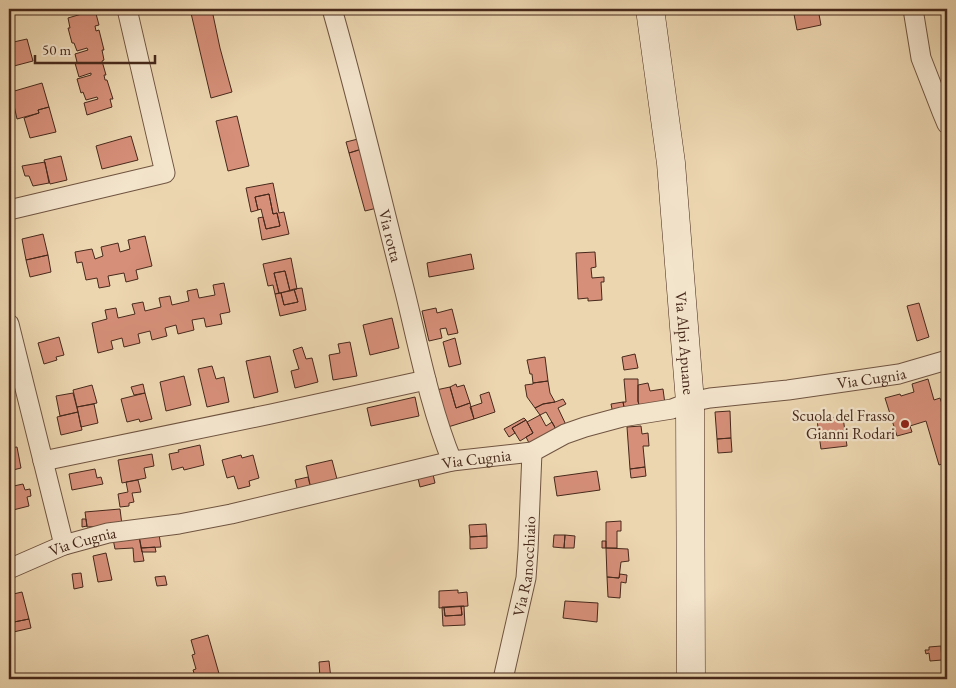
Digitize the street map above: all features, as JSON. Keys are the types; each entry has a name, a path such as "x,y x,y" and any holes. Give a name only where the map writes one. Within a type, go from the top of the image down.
{"main road":[{"name":"Via Alpi Apuane","path":"650,9 672,163 690,402 691,679"}],"street":[{"path":"9,210 165,173 127,9"},
{"name":"Via rotta","path":"332,9 352,79 426,380 443,439 452,460"},
{"path":"913,9 921,58 947,124"},
{"path":"9,324 64,546"},
{"name":"Via Cugnia","path":"9,569 64,546 108,532 179,524 231,514 452,460 532,452 565,434 622,417 672,410 690,402 710,398 788,390 899,374 947,360"},
{"path":"43,461 426,380"},
{"name":"Via Ranocchiaio","path":"503,679 526,578 532,452"}],"building":[{"path":"190,9 195,9 196,13 212,10 232,92 211,98"},
{"path":"195,9 215,9 196,13"},
{"path":"793,9 818,9 821,25 797,30"},
{"path":"95,10 99,25 95,26 96,31 99,30 104,50 102,50 104,60 102,61 106,75 104,75 105,80 107,80 113,99 110,99 112,107 87,115 84,103 98,99 97,97 86,100 83,92 81,93 77,79 91,75 91,73 79,77 75,63 77,62 75,54 88,50 87,48 77,51 74,43 72,43 68,28 70,28 68,18"},
{"path":"27,39 33,61 14,66 9,43"},
{"path":"9,47 13,63 9,64"},
{"path":"42,83 49,107 38,110 39,113 17,119 11,92"},
{"path":"49,107 56,132 30,138 24,118 39,113 38,110"},
{"path":"237,116 249,166 228,171 216,121"},
{"path":"131,136 138,160 102,169 96,146"},
{"path":"362,138 365,148 349,153 346,142"},
{"path":"365,148 381,207 365,211 349,153"},
{"path":"61,156 67,180 50,184 44,160"},
{"path":"45,162 49,183 33,186 29,176 25,176 22,166"},
{"path":"273,183 279,213 284,212 289,234 262,240 258,218 263,217 266,229 280,226 277,213 273,214 269,194 255,197 258,210 251,212 246,188"},
{"path":"269,194 273,214 277,213 280,226 266,229 261,209 258,210 255,197"},
{"path":"43,234 48,255 26,260 22,239"},
{"path":"145,236 152,266 136,270 138,279 126,282 124,273 108,276 110,286 99,288 97,278 86,280 82,262 77,263 75,252 92,249 95,259 103,256 101,247 118,243 120,252 130,249 128,240"},
{"path":"595,252 596,267 591,268 592,278 604,277 604,282 601,282 602,300 588,301 588,298 578,299 576,253"},
{"path":"471,254 474,269 429,277 427,263"},
{"path":"48,255 51,272 30,277 26,260"},
{"path":"291,258 297,289 290,291 285,271 274,273 279,293 275,294 273,285 268,286 263,264"},
{"path":"285,271 290,291 279,293 274,273"},
{"path":"224,283 230,312 220,314 222,324 206,327 204,318 192,320 194,330 178,334 176,325 165,328 167,336 152,340 150,331 138,334 140,343 124,347 122,338 111,341 113,349 98,353 92,323 107,319 105,310 116,308 118,318 135,314 132,304 143,302 145,311 161,307 159,298 170,296 172,305 189,301 187,291 197,289 199,298 215,295 213,285"},
{"path":"302,288 306,310 280,316 275,294 281,293 284,305 298,302 294,289"},
{"path":"294,289 298,302 284,305 281,293"},
{"path":"919,303 929,337 917,341 907,306"},
{"path":"436,308 437,313 452,309 458,333 448,335 446,328 440,329 442,338 429,341 422,311"},
{"path":"392,318 399,348 370,355 363,325"},
{"path":"59,337 64,355 56,357 57,360 44,364 38,343"},
{"path":"455,338 461,364 449,367 443,342"},
{"path":"350,342 357,376 333,380 329,355 340,353 338,344"},
{"path":"302,347 306,359 312,358 318,382 295,388 291,371 299,369 293,350"},
{"path":"635,354 638,368 624,370 622,357"},
{"path":"270,356 278,392 254,398 246,361"},
{"path":"545,357 548,381 533,383 527,360"},
{"path":"212,366 216,379 224,377 229,402 207,407 198,369"},
{"path":"184,376 191,405 166,411 160,382"},
{"path":"624,379 638,379 640,409 625,412 623,402 626,402"},
{"name":"Scuola del Frasso Gianni Rodari","path":"928,379 934,400 940,398 947,419 947,462 939,465 926,421 910,426 912,432 897,436 885,398 914,392 912,384"},
{"path":"548,381 550,393 555,402 543,404 535,408 527,397 525,385"},
{"path":"648,383 650,391 663,389 665,404 640,409 638,385"},
{"path":"143,384 145,393 134,395 131,387"},
{"path":"456,384 457,387 464,385 470,403 456,408 450,387"},
{"path":"92,385 97,403 77,407 73,390"},
{"path":"450,387 456,408 470,403 474,419 448,427 436,390"},
{"path":"489,392 495,412 474,419 470,407 482,403 480,395"},
{"path":"73,393 78,412 60,416 56,396"},
{"path":"145,393 152,419 140,422 139,419 127,422 121,399"},
{"path":"415,397 419,416 371,426 367,408"},
{"path":"563,399 566,404 558,408 567,427 557,431 546,412 540,415 535,408"},
{"path":"623,402 625,412 613,414 611,404"},
{"path":"94,404 98,423 81,427 77,407"},
{"path":"9,408 12,424 9,425"},
{"path":"730,411 731,438 717,439 715,412"},
{"path":"78,412 82,430 61,435 57,417"},
{"path":"540,415 546,426 552,422 557,431 530,445 526,437 533,433 527,422"},
{"path":"843,417 847,446 821,449 817,420"},
{"path":"524,418 526,420 512,428 515,433 509,437 504,429"},
{"path":"526,420 533,433 520,441 512,428"},
{"path":"641,426 642,434 648,433 649,446 643,446 645,467 630,469 627,427"},
{"path":"731,438 732,452 718,453 717,439"},
{"path":"200,445 204,465 184,470 183,467 172,470 169,454"},
{"path":"17,447 21,468 9,471 9,448"},
{"path":"152,454 154,466 144,468 146,478 122,483 118,460"},
{"path":"241,455 242,458 253,455 259,478 249,481 250,486 238,489 234,476 227,478 222,460"},
{"path":"332,460 338,483 311,489 306,466"},
{"path":"645,467 646,476 631,478 630,469"},
{"path":"95,469 97,478 101,477 103,484 72,490 69,474"},
{"path":"432,470 435,483 420,487 417,474"},
{"path":"597,471 600,490 557,496 554,477"},
{"path":"308,477 311,489 298,492 295,480"},
{"path":"138,480 141,492 132,493 134,502 129,503 129,506 120,507 118,494 128,492 126,482"},
{"path":"23,484 25,490 30,489 31,496 27,497 29,506 9,511 9,487"},
{"path":"120,509 122,525 87,527 85,512"},
{"path":"82,519 86,519 87,526 82,527"},
{"path":"621,521 621,531 617,531 617,548 606,548 606,522"},
{"path":"486,524 487,536 470,537 469,525"},
{"path":"159,534 161,547 141,548 139,536"},
{"path":"554,535 565,535 564,548 553,547"},
{"path":"565,535 575,536 574,548 564,548"},
{"path":"139,536 144,561 134,562 133,548 115,549 113,539"},
{"path":"487,536 487,548 470,549 470,537"},
{"path":"602,541 606,541 606,548 602,548"},
{"path":"155,547 156,552 142,552 141,548"},
{"path":"606,548 628,549 629,561 621,562 619,578 607,577"},
{"path":"106,553 112,580 98,582 93,556"},
{"path":"81,573 83,587 74,589 72,574"},
{"path":"620,574 627,575 626,583 621,582 620,598 608,597 607,577 619,578"},
{"path":"165,576 167,585 157,586 155,577"},
{"path":"458,590 458,593 467,592 468,606 439,608 439,591"},
{"path":"22,592 29,619 9,623 9,595"},
{"path":"565,601 598,603 597,622 563,618"},
{"path":"461,606 464,606 465,625 443,626 442,607 444,607 445,616 462,615"},
{"path":"461,606 462,615 445,616 444,607"},
{"path":"29,619 31,628 9,633 9,623"},
{"path":"208,635 220,677 196,679 193,670 196,669 192,655 195,654 191,640"},
{"path":"941,646 942,660 930,661 929,653 926,654 925,650 929,650 929,647"},
{"path":"329,661 331,679 320,679 319,662"}],"place":[{"name":"Scuola del Frasso Gianni Rodari","path":"905,424"}]}
